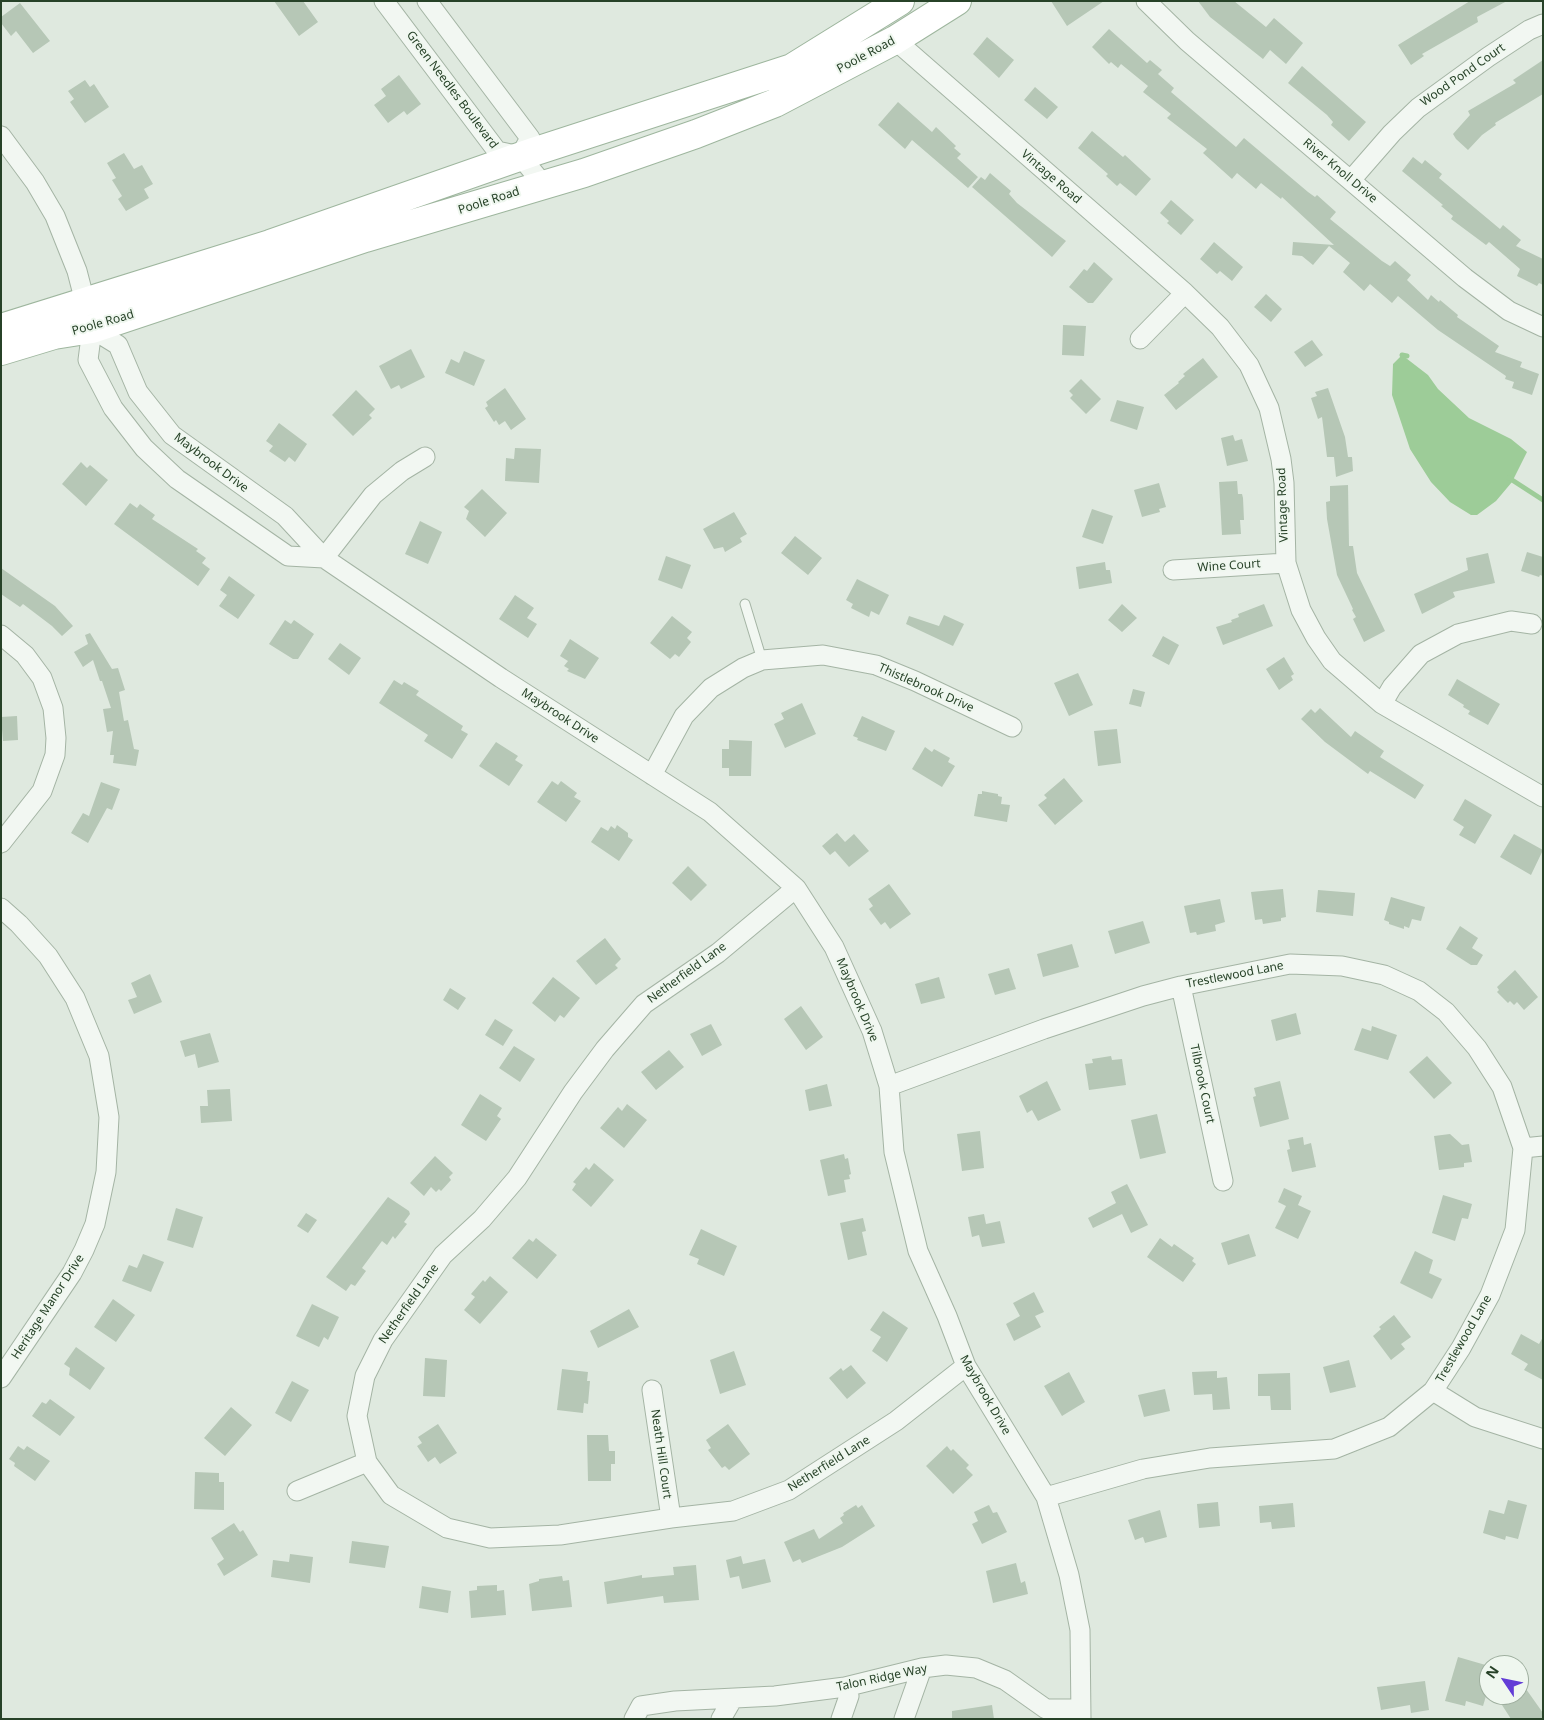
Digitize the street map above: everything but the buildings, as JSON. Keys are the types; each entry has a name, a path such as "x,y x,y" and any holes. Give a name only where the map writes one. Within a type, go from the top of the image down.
{"main road":[{"name":"Poole Road","path":"1,328 270,244 520,156 792,68 900,1"},
{"name":"Poole Road","path":"1,351 54,335 92,328 365,238 616,162 775,103 895,40 957,1"}],"street":[{"path":"428,1 530,138 520,156 543,184"},
{"name":"River Knoll Drive","path":"1146,1 1193,47 1483,293 1509,310 1543,327"},
{"name":"Green Needles Boulevard","path":"391,4 496,151 520,156"},
{"name":"Wood Pond Court","path":"1351,180 1392,133 1418,108 1488,57 1529,30 1543,24"},
{"name":"Vintage Road","path":"895,40 1185,293 1220,327 1249,365 1269,408 1284,483 1286,563 1301,610 1316,638 1332,661 1382,704 1543,797"},
{"path":"1,136 35,182 55,216 77,271 92,328 88,360 113,408 144,448 177,479 288,556 324,558 374,494 402,471 425,457"},
{"path":"1140,340 1185,293"},
{"name":"Maybrook Drive","path":"92,328 118,346 138,392 172,435 285,516 324,558 500,678 710,812 796,888 834,947 872,1031 889,1086 894,1152 918,1251 947,1316 966,1366 1046,1497 1069,1576 1080,1630 1081,1714"},
{"name":"Wine Court","path":"1173,570 1286,563"},
{"path":"1382,704 1392,687 1422,654 1458,634 1511,620 1532,624"},
{"path":"1,635 25,655 42,678 53,708 56,730 54,755 42,791 1,843"},
{"name":"Thistlebrook Drive","path":"652,775 684,716 711,688 743,668 762,660 823,655 876,665 1012,727"},
{"name":"Netherfield Lane","path":"796,888 718,952 644,1004 605,1049 578,1085 517,1178 482,1219 443,1255 383,1340 365,1376 357,1416 367,1462 391,1495 447,1528 490,1538 560,1535 670,1518 733,1511 789,1490 896,1422 966,1366"},
{"name":"Heritage Manor Drive","path":"1,908 19,924 48,956 75,998 99,1056 109,1117 106,1172 95,1224 72,1273 1,1378"},
{"name":"Trestlewood Lane","path":"889,1086 1044,1029 1181,986 1290,964 1342,966 1384,975 1419,991 1446,1012 1477,1048 1502,1087 1523,1148 1515,1230 1490,1295 1461,1348 1433,1391 1389,1427 1334,1449 1210,1458 1172,1464 1089,1482 1046,1497"},
{"name":"Tilbrook Court","path":"1181,986 1223,1182"},
{"path":"1523,1148 1543,1146"},
{"name":"Neath Hill Court","path":"652,1390 670,1518"},
{"path":"1433,1391 1475,1418 1543,1439"},
{"path":"297,1491 367,1462"},
{"name":"Talon Ridge Way","path":"634,1719 641,1706 675,1701 732,1700 845,1687 922,1668 946,1666 976,1668 1005,1680 1046,1709 1081,1714"},
{"path":"904,1719 922,1668"},
{"path":"841,1719 849,1696 845,1687"},
{"path":"721,1719 732,1700"}],"lane":[{"path":"745,604 762,660"}],"shaded area":[{"path":"1402,355 1428,375 1438,389 1469,418 1511,439 1527,452 1512,482 1496,501 1477,515 1471,515 1450,502 1431,482 1410,449 1392,395 1393,364"}],"waterway":[{"path":"1402,355 1407,356"},
{"path":"1509,478 1543,500"}]}
